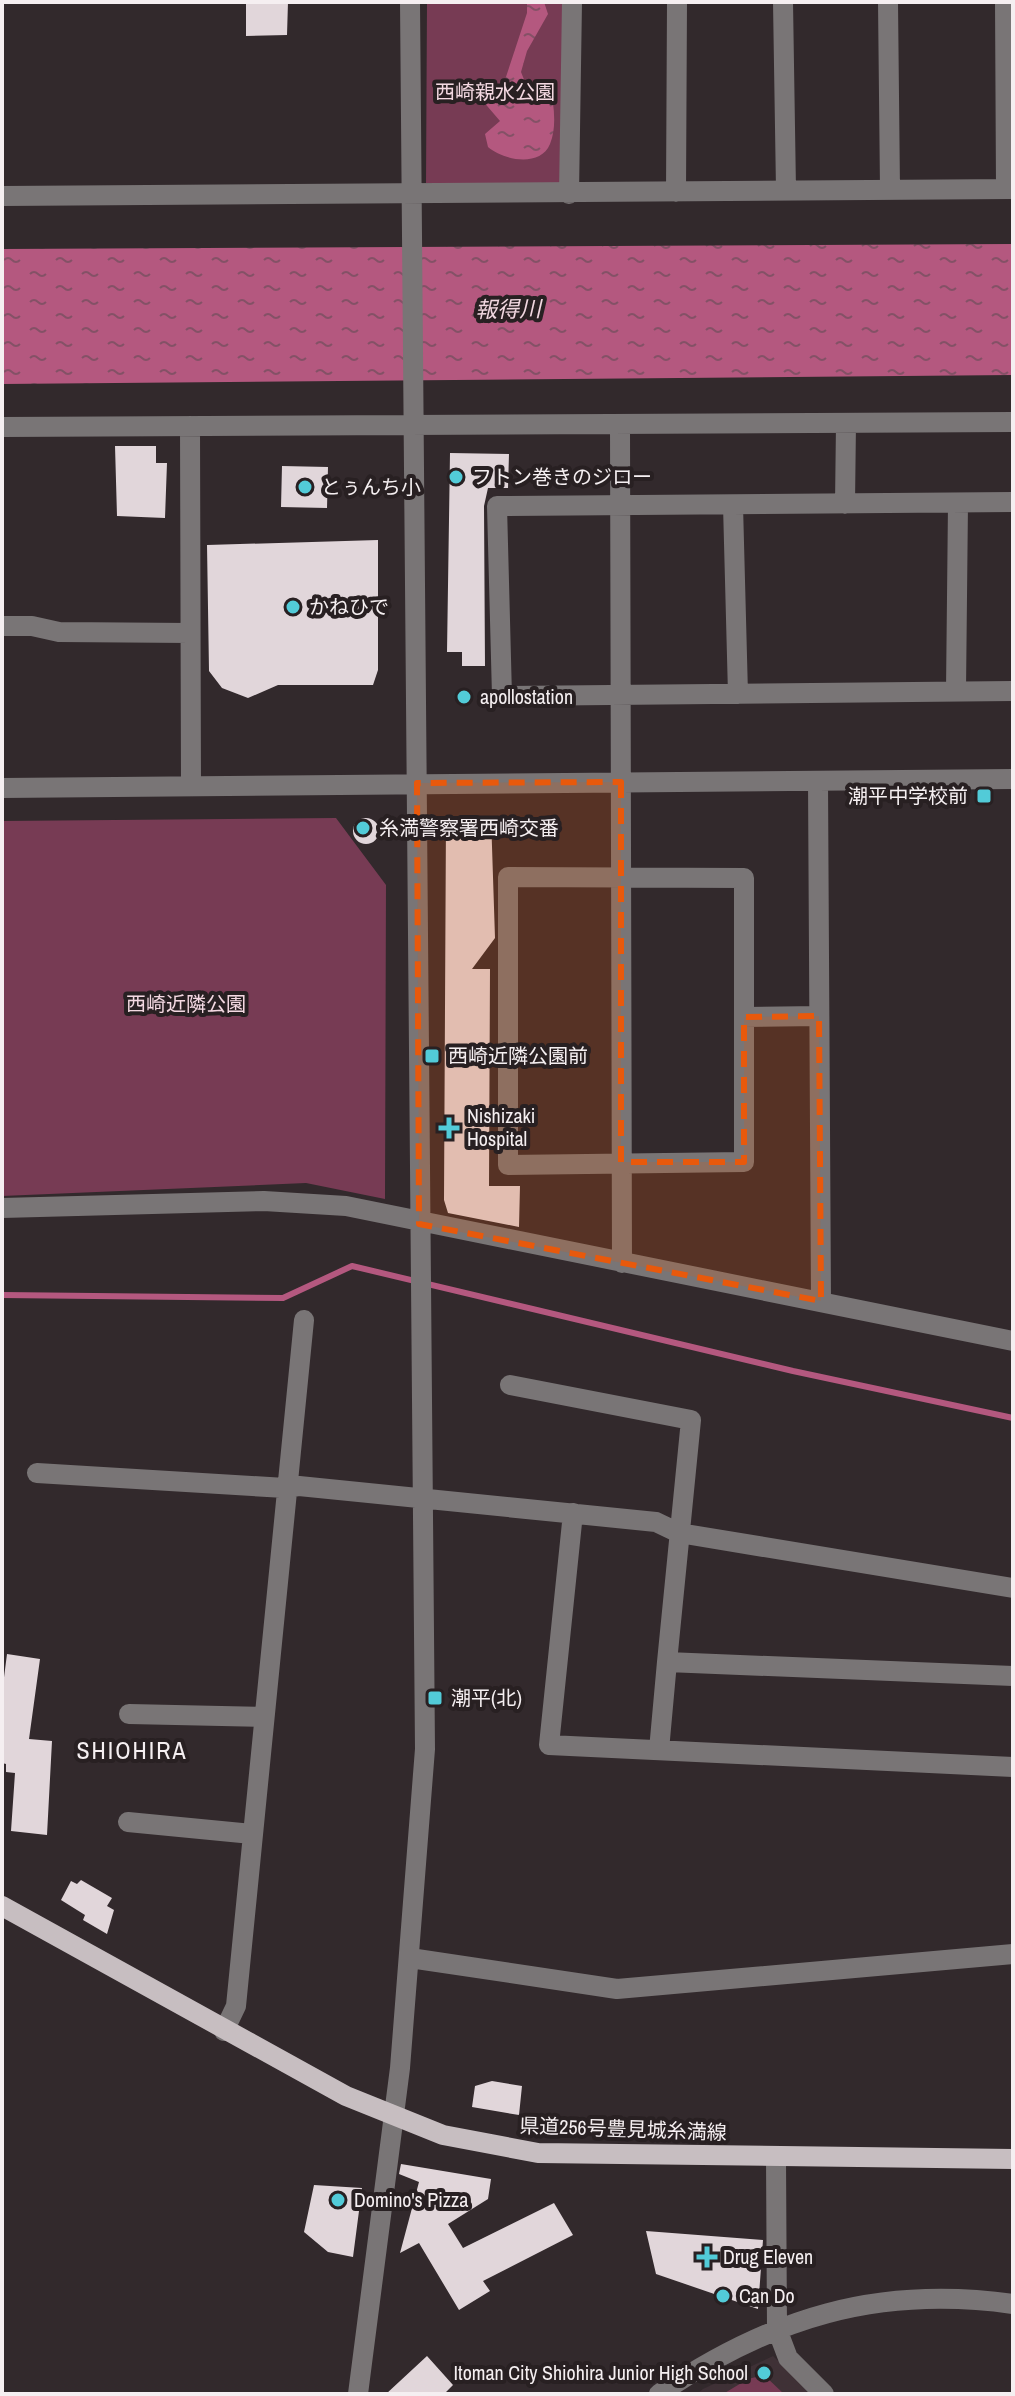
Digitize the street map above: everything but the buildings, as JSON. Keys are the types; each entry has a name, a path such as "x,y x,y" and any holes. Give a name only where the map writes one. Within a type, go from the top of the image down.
{"main road":[{"name":"県道256号豊見城糸満線","path":"2,1906 224,2031 393,2118 455,2138 538,2153 1013,2159"}],"street":[{"path":"358,2394 410,1958 425,1749 424,1335 419,1224 410,2"},
{"path":"569,194 572,2"},
{"path":"676,192 677,2"},
{"path":"783,2 786,190"},
{"path":"888,2 890,189"},
{"path":"2,196 412,196 1010,189 1009,24 1005,2"},
{"path":"2,427 1013,422"},
{"path":"845,504 846,423"},
{"path":"620,425 622,1263"},
{"path":"190,426 191,786"},
{"path":"1013,502 497,506 502,696 1013,691"},
{"path":"956,691 958,503"},
{"path":"733,505 738,694"},
{"path":"2,626 32,626 59,632 190,633"},
{"path":"2,788 1013,779"},
{"path":"818,781 821,1301"},
{"path":"508,877 744,878 744,1017 744,1162 508,1165 508,877"},
{"path":"744,1017 819,1016"},
{"path":"2,1208 264,1201 346,1206 419,1224 1013,1341"},
{"path":"224,2031 236,2006 304,1320"},
{"path":"510,1385 691,1420 659,1750"},
{"path":"37,1473 329,1488 404,1495 425,1501 656,1522 679,1533 1013,1588"},
{"path":"573,1513 549,1745 1013,1767"},
{"path":"667,1662 1013,1676"},
{"path":"129,1714 263,1717"},
{"path":"128,1822 252,1834"},
{"path":"410,1958 617,1989 1013,1954"},
{"path":"776,2158 777,2329 788,2358 824,2394"},
{"path":"659,2394 697,2368 777,2329 876,2301 910,2298 1013,2304"}],"highlighted area":[{"path":"621,782 621,1162 744,1162 744,1017 819,1016 821,1301 419,1224 417,783"}],"shaded area":[{"name":"Itoman City Shiohira Junior High School","path":"773,2356 813,2394 697,2394 703,2389"}],"green space":[{"name":"西崎親水公園","path":"427,2 563,2 563,185 426,183"},
{"name":"西崎近隣公園","path":"336,818 386,885 385,1199 306,1183 2,1196 2,821"},
{"path":"764,2375 784,2394 723,2394 748,2379"}],"water":[{"path":"527,2 544,2 548,14 527,51 521,72 525,82 550,87 554,123 550,144 545,152 530,159 521,159 488,147 485,134 500,121 482,100 487,89 503,86 527,13"},
{"name":"報得川","path":"1013,244 1013,375 2,384 2,249"}],"waterway":[{"path":"2,1295 283,1298 352,1266 793,1371 1013,1418"}],"place":[{"name":"フトン巻きのジロー","path":"456,477"},
{"name":"とぅんち小","path":"305,487"},
{"name":"かねひで","path":"293,607"},
{"name":"apollostation","path":"464,697"},
{"name":"潮平中学校前","path":"984,796"},
{"name":"糸満警察署西崎交番","path":"363,828"},
{"name":"西崎近隣公園前","path":"432,1056"},
{"name":"Nishizaki Hospital","path":"449,1128"},
{"name":"潮平(北)","path":"435,1698"},
{"name":"Domino's Pizza","path":"338,2200"},
{"name":"Drug Eleven","path":"707,2257"},
{"name":"Can Do","path":"723,2296"},
{"name":"Itoman City Shiohira Junior High School","path":"764,2373"}],"district":[{"name":"SHIOHIRA","path":"132,1751"}]}
